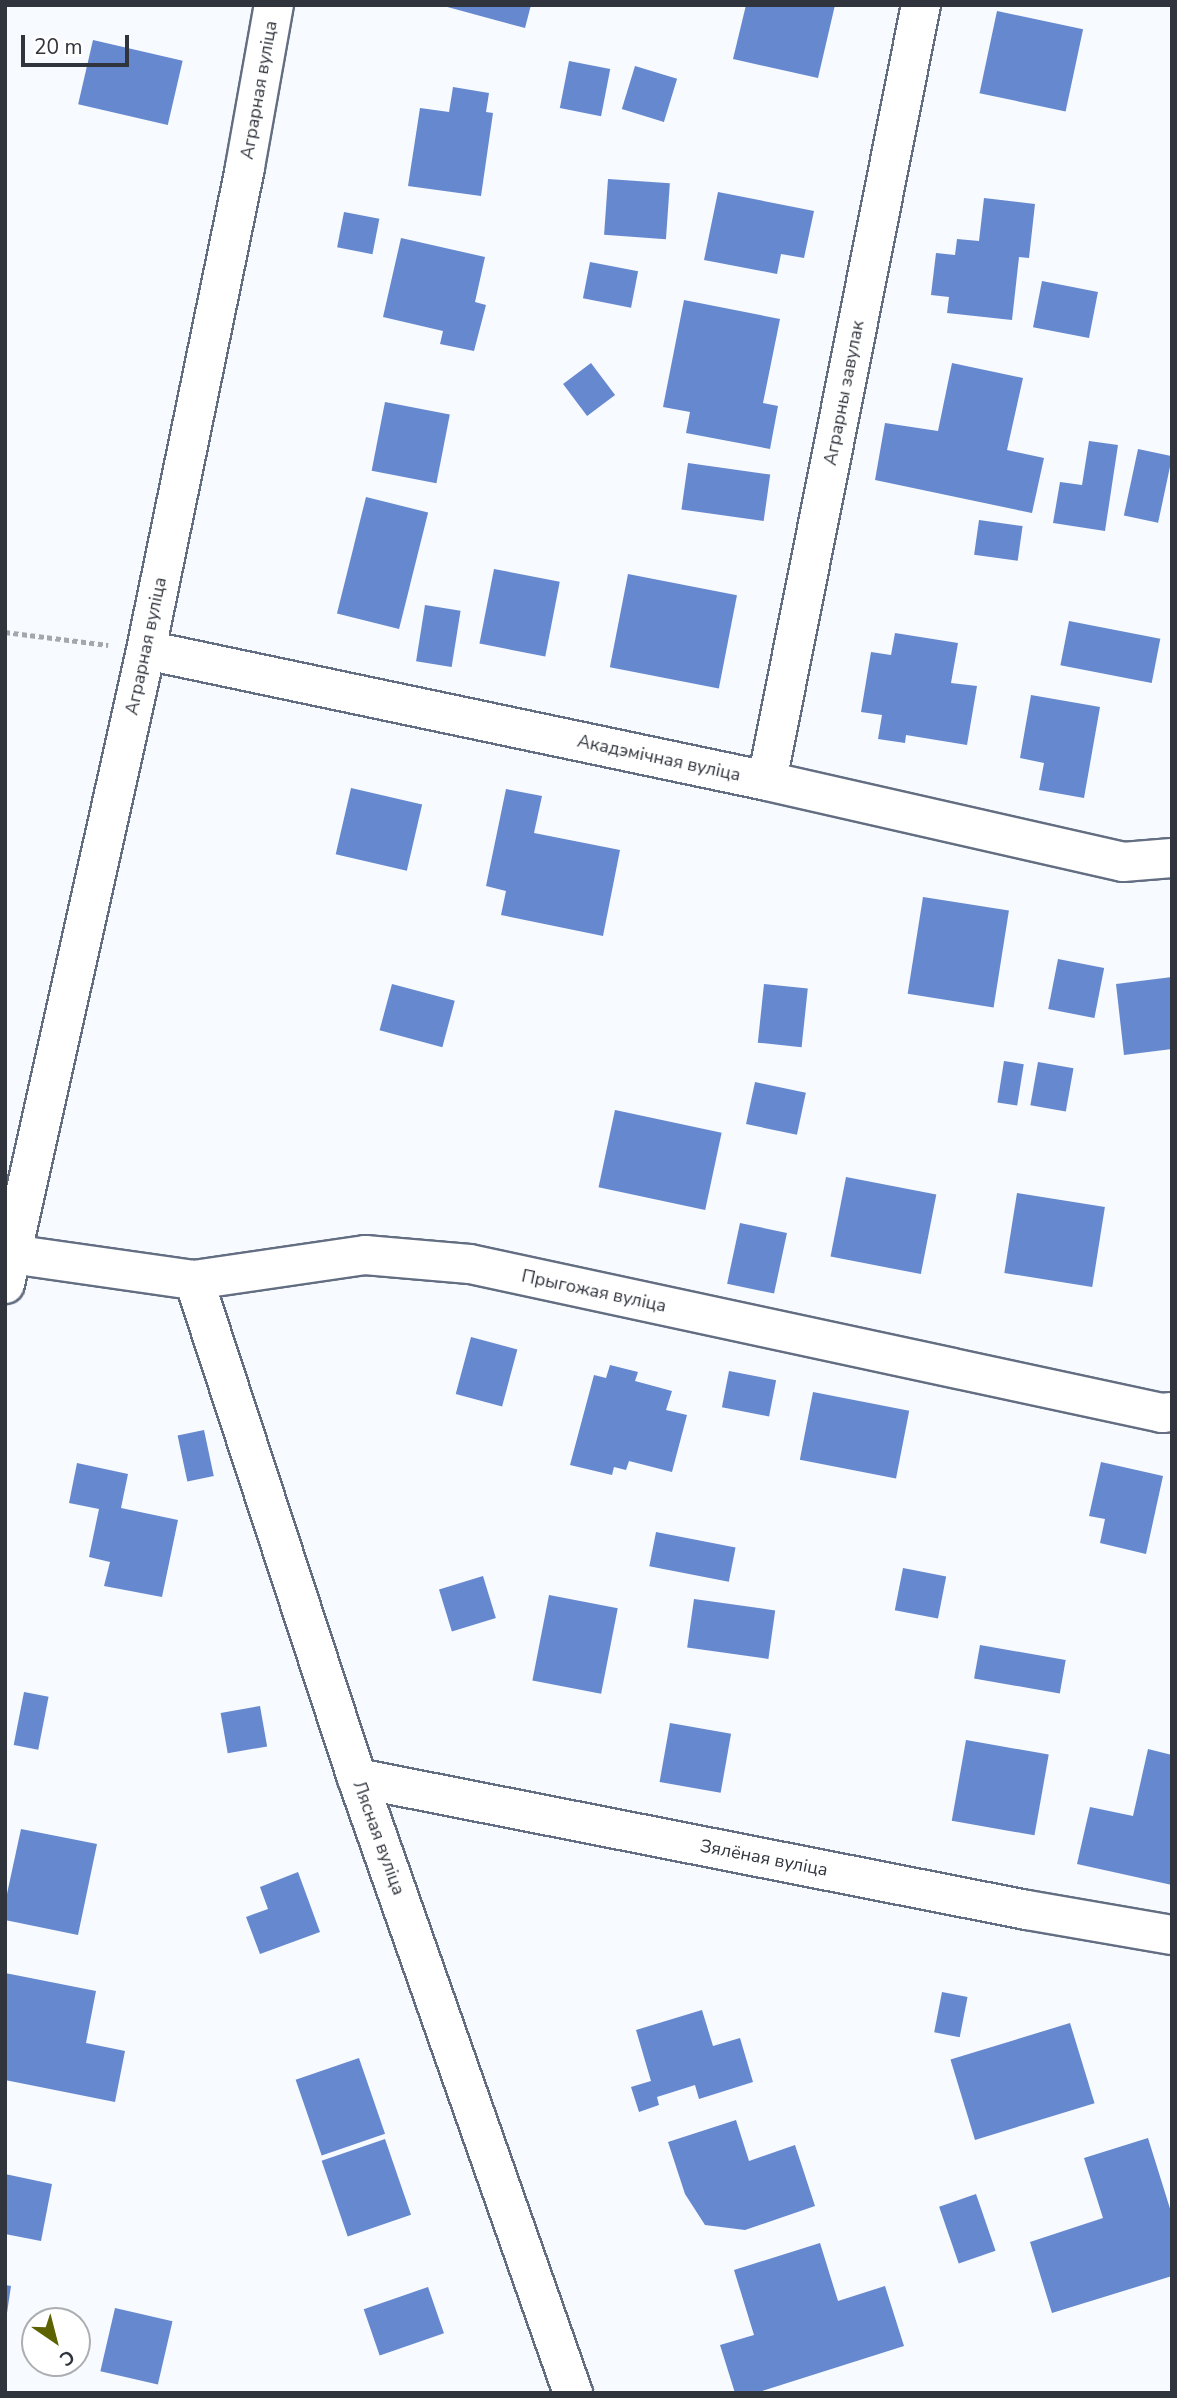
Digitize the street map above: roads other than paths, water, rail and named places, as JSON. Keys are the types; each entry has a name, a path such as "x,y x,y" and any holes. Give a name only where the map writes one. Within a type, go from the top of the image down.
{"street":[{"name":"Аграрная вуліца","path":"8,1269 146,650 245,167 274,5"},
{"name":"Аграрны завулак","path":"766,781 921,5"},
{"name":"Акадэмічная вуліца","path":"146,650 766,781 1123,862 1172,858"},
{"name":"Прыгожая вуліца","path":"8,1269 194,1280 365,1255 470,1264 1148,1410 1172,1412"},
{"name":"Лясная вуліца","path":"194,1280 357,1778 573,2393"},
{"name":"Зялёная вуліца","path":"357,1778 1013,1908 1172,1935"}]}
